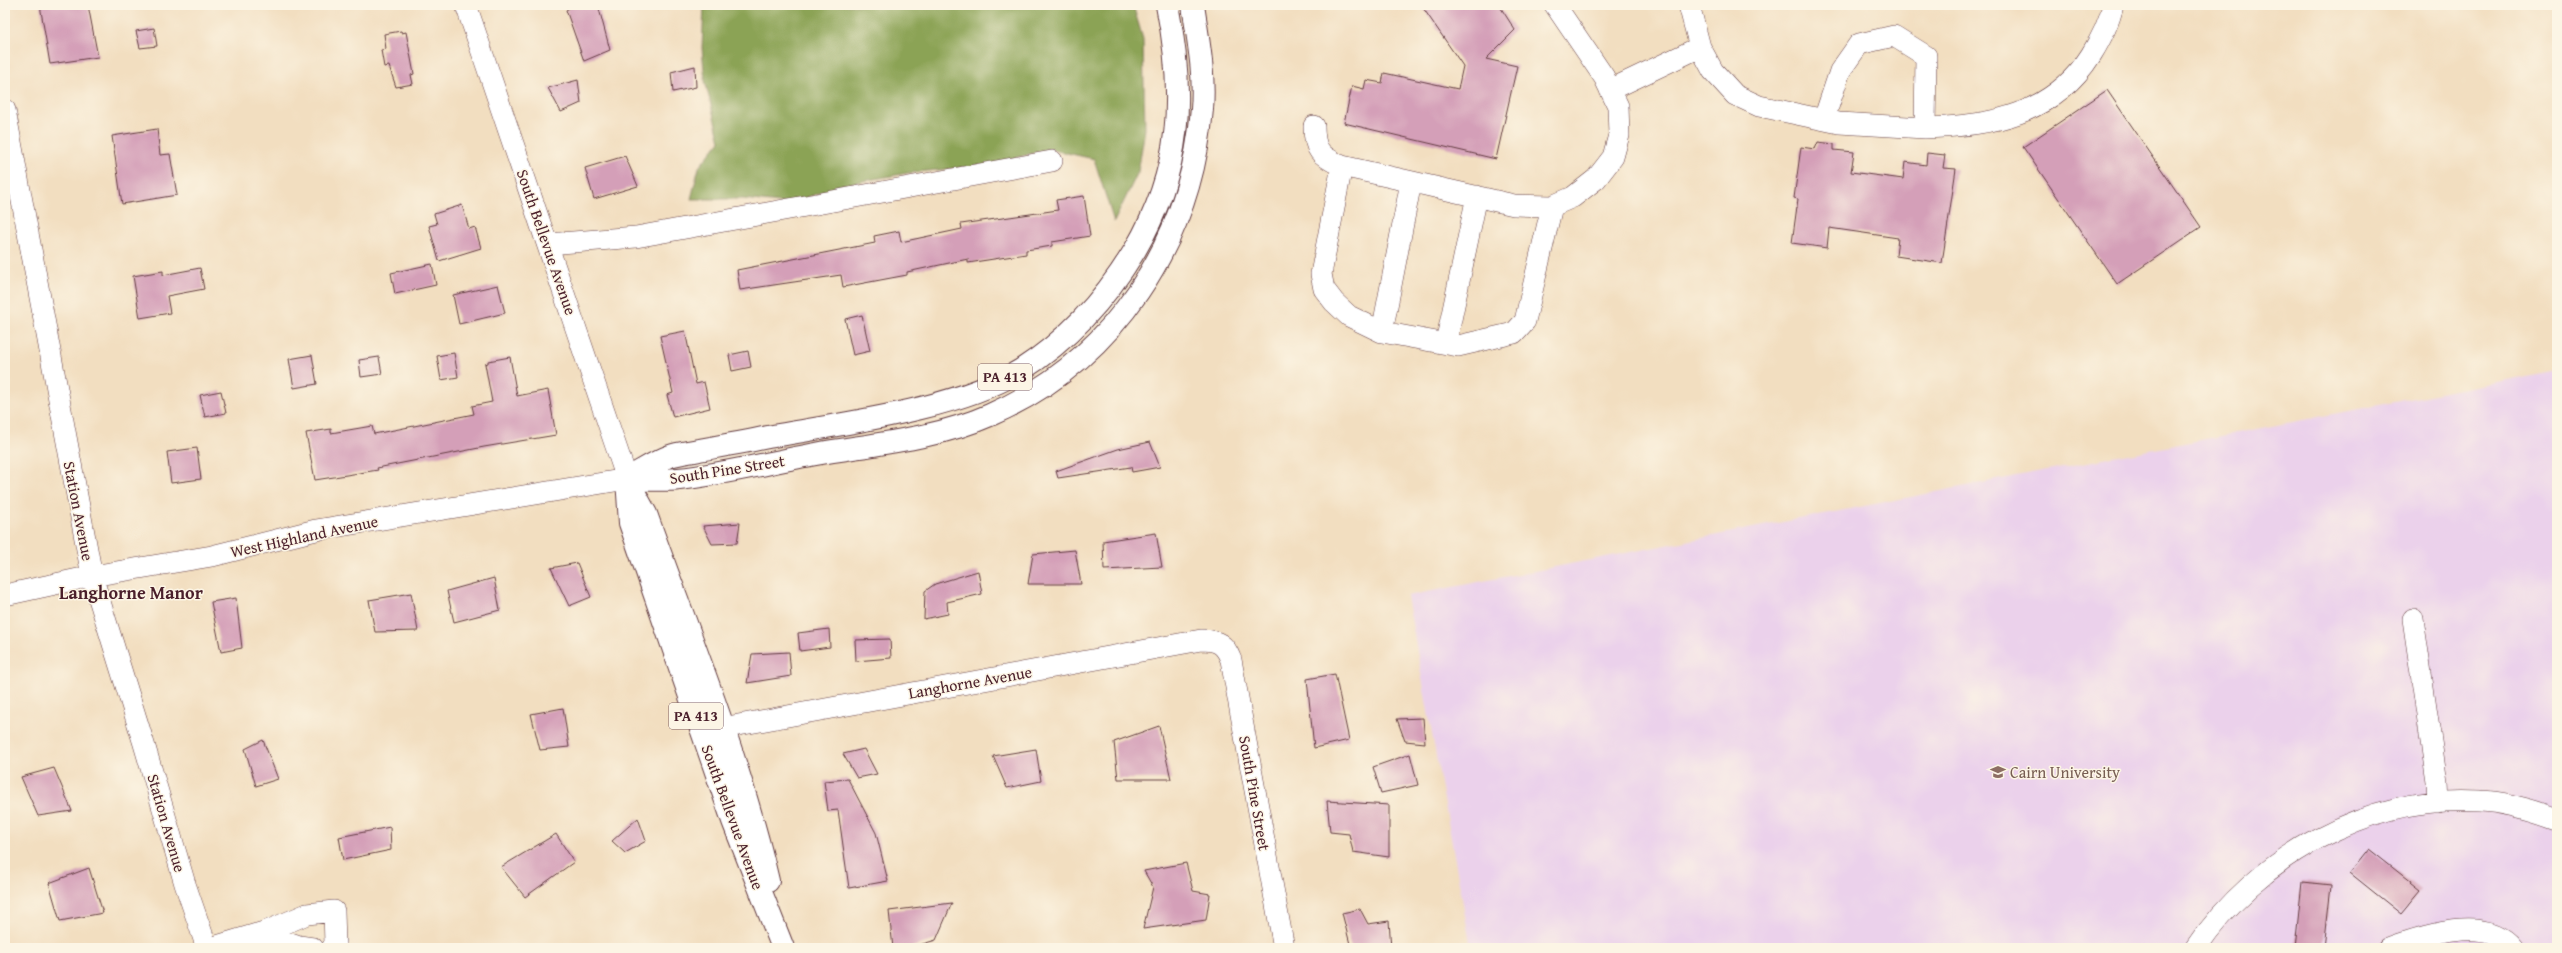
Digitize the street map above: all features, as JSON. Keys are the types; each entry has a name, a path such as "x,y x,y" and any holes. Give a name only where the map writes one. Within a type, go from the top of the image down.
{"main road":[{"name":"South Pine Street","path":"627,479 670,456 903,412 971,393 1019,371 1059,343 1097,304 1122,272 1147,229 1168,174 1175,142 1178,98 1176,50 1168,5"},
{"name":"South Pine Street","path":"627,479 678,479 935,433 988,416 1026,397 1060,375 1116,322 1138,295 1162,254 1177,219 1189,183 1202,107 1202,60 1193,5"},
{"name":"South Bellevue Avenue","path":"627,479 646,514 755,824 783,948 733,821 630,523 627,479"}],"street":[{"name":"South Bellevue Avenue","path":"466,5 627,479"},
{"path":"1314,126 1314,144 1326,159 1342,166 1514,204 1552,206 1573,197 1596,179 1612,157 1619,135 1618,106 1610,90 1555,5"},
{"path":"1689,5 1700,47 1712,71 1735,95 1759,106 1839,123 1925,128 1959,127 2004,119 2029,110 2049,99 2067,86 2080,72 2102,38 2113,5"},
{"path":"1824,119 1840,71 1859,44 1894,36 1926,56 1925,128"},
{"path":"1610,90 1700,47"},
{"name":"Station Avenue","path":"5,110 92,576 144,744 185,884 207,948"},
{"path":"548,244 636,237 1052,161"},
{"path":"1342,166 1321,274 1324,289 1349,316 1382,332 1458,346 1514,333 1524,321 1552,206"},
{"path":"1382,332 1411,182"},
{"path":"1446,343 1477,196"},
{"name":"West Highland Avenue","path":"5,594 92,576 212,556 316,530 627,479"},
{"path":"2413,619 2437,782 2438,802"},
{"name":"Langhorne Avenue","path":"722,728 1201,640 1219,642"},
{"name":"South Pine Street","path":"1219,642 1227,648 1231,660 1284,948"},
{"path":"2196,948 2236,898 2298,849 2335,830 2381,813 2438,802 2480,801 2511,805 2557,819"},
{"path":"210,948 261,933 307,914 334,911 336,944 332,948"},
{"path":"2389,948 2447,931 2472,929 2496,936 2514,948"},
{"path":"261,933 313,948"}],"shaded area":[{"name":"Cairn University","path":"2557,370 2557,948 1471,948 1407,596"}],"green space":[{"path":"704,5 1133,5 1143,39 1145,129 1138,172 1114,222 1094,159 1049,149 989,165 908,173 841,185 789,204 743,199 691,199 699,167 720,141 705,81 702,48"}],"building":[{"path":"40,5 88,5 98,57 50,64"},
{"path":"574,5 598,5 610,50 584,61 566,10"},
{"path":"1421,5 1499,5 1515,30 1486,59 1517,66 1496,159 1344,123 1352,86 1364,89 1366,80 1382,83 1384,73 1458,89 1463,66"},
{"path":"154,28 157,46 140,48 136,31"},
{"path":"401,31 402,33 406,32 414,74 411,75 413,84 396,87 389,66 384,67 381,50 386,49 384,34"},
{"path":"695,66 696,87 673,92 671,72"},
{"path":"578,80 581,103 561,112 548,88"},
{"path":"2107,90 2201,227 2117,284 2023,147"},
{"path":"157,129 160,155 170,154 177,195 122,204 112,136"},
{"path":"1818,142 1834,144 1834,150 1854,152 1851,172 1903,179 1905,162 1926,165 1927,153 1945,155 1943,168 1956,169 1942,263 1896,256 1898,238 1829,228 1827,248 1792,243 1798,199 1794,198 1801,147 1815,149"},
{"path":"625,156 638,186 594,199 585,168"},
{"path":"1084,196 1090,236 1052,242 1052,246 1026,250 1026,254 968,263 968,259 907,272 907,275 843,287 841,275 740,290 737,270 875,243 874,236 899,231 901,242 962,229 961,224 1058,210 1056,200"},
{"path":"462,205 469,229 475,227 481,248 439,261 429,226 437,224 434,214"},
{"path":"432,264 436,285 395,294 391,273"},
{"path":"200,268 204,289 167,296 170,313 140,318 133,276 163,271 163,275"},
{"path":"498,285 505,313 459,324 453,295"},
{"path":"862,315 870,351 853,355 845,319"},
{"path":"685,331 696,384 704,382 710,408 673,417 667,395 673,393 660,336"},
{"path":"748,351 751,367 732,371 729,355"},
{"path":"454,353 458,377 441,380 437,356"},
{"path":"312,355 317,384 294,388 289,359"},
{"path":"379,357 382,374 361,377 359,360"},
{"path":"510,357 517,396 548,390 556,435 484,447 377,468 378,470 315,480 306,433 331,429 331,433 372,426 374,434 474,414 472,406 492,402 485,364 488,363 488,361"},
{"path":"221,391 226,413 205,417 200,395"},
{"path":"1150,442 1160,467 1132,472 1131,467 1058,478 1056,471 1118,449"},
{"path":"197,448 201,479 171,483 167,452"},
{"path":"740,523 737,543 712,544 703,526"},
{"path":"1156,533 1162,567 1104,570 1103,541"},
{"path":"1075,550 1081,584 1028,584 1033,554"},
{"path":"577,563 591,597 569,606 551,568"},
{"path":"978,571 982,594 947,602 948,614 924,619 925,591 935,584"},
{"path":"494,578 500,610 454,622 447,591"},
{"path":"411,593 418,631 375,632 369,600"},
{"path":"236,598 242,648 221,652 211,602"},
{"path":"829,629 830,647 800,651 798,633"},
{"path":"890,639 891,658 856,661 855,640"},
{"path":"789,652 791,676 747,683 752,654"},
{"path":"1335,674 1349,740 1314,748 1307,679"},
{"path":"563,708 569,747 540,750 531,714"},
{"path":"1423,718 1425,743 1405,741 1397,719"},
{"path":"1159,726 1171,779 1118,779 1114,742"},
{"path":"263,740 278,779 256,786 245,749"},
{"path":"864,749 877,774 857,778 843,754"},
{"path":"1036,749 1041,781 1007,788 993,756"},
{"path":"1410,754 1418,785 1381,793 1373,767"},
{"path":"54,768 72,811 38,816 21,777"},
{"path":"848,779 876,833 888,881 849,888 838,810 828,811 824,781"},
{"path":"1327,801 1389,805 1389,857 1353,852 1349,834 1330,832"},
{"path":"638,818 646,841 625,853 612,841"},
{"path":"390,827 391,850 343,860 339,837"},
{"path":"556,834 574,862 525,897 501,867"},
{"path":"2369,849 2421,890 2401,914 2350,873"},
{"path":"1186,863 1193,891 1210,894 1206,920 1143,929 1153,887 1144,871"},
{"path":"89,868 103,913 60,921 49,883"},
{"path":"2302,882 2331,885 2324,948 2295,948"},
{"path":"952,903 936,940 909,948 893,948 889,911"},
{"path":"1360,909 1368,924 1389,921 1391,948 1351,948 1342,913"}],"place":[{"name":"Cairn University","path":"1998,772"}],"district":[{"name":"Langhorne Manor","path":"131,593"}]}
